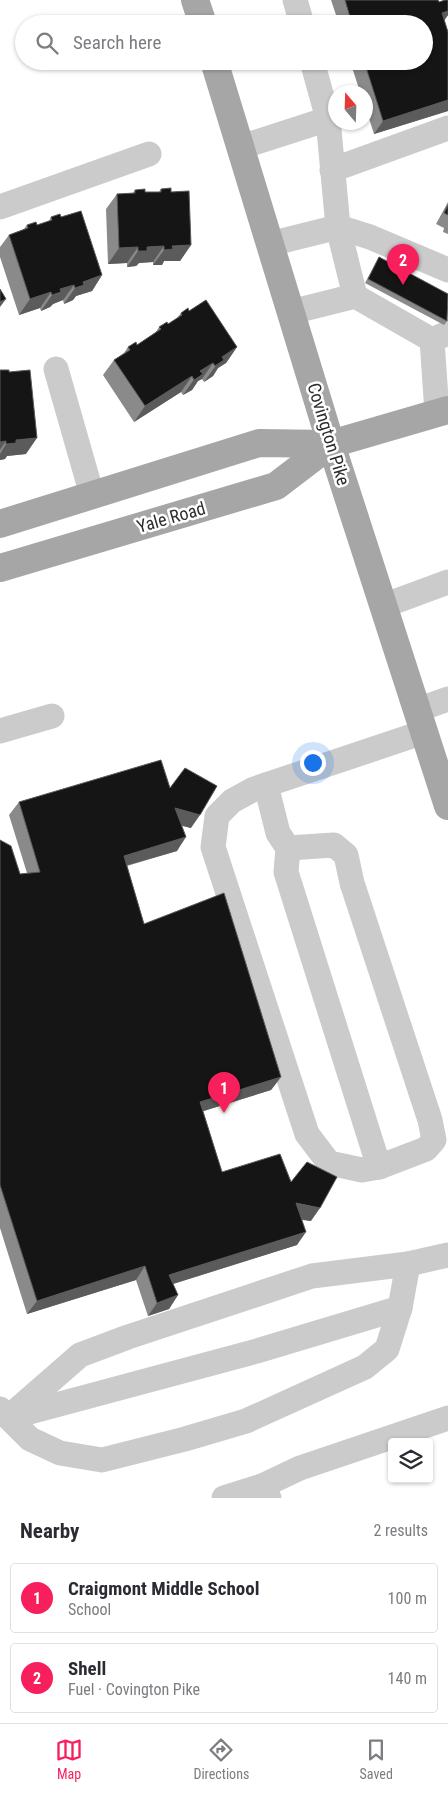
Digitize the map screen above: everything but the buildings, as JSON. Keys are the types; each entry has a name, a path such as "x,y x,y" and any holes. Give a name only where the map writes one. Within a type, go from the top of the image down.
{"main road":[{"path":"195,0 200,15"},
{"name":"Covington Pike","path":"217,70 331,444 448,806"},
{"name":"Yale Road","path":"0,524 259,443 331,444 442,412"},
{"name":"Yale Road","path":"0,568 276,486 331,444"}],"lane":[{"path":"295,0 299,15"},
{"path":"241,147 328,119 314,70"},
{"path":"332,170 448,128"},
{"path":"329,130 338,227 355,296"},
{"path":"0,207 148,154"},
{"path":"270,244 338,227 370,237 448,270"},
{"path":"290,312 355,296 440,337 442,412"},
{"path":"56,369 92,495"},
{"path":"383,606 448,582"},
{"path":"288,848 334,845 346,855 352,883 430,1120 434,1140 426,1149 379,1167 362,1170 329,1163 307,1134 213,847 218,816 232,801 254,789 420,721 448,698"},
{"path":"0,731 52,716"},
{"path":"266,785 278,833 288,848 286,872 379,1167"},
{"path":"4,1413 80,1356 128,1336 312,1276 408,1264 448,1255"},
{"path":"4,1413 30,1439 60,1453 102,1460 246,1421 365,1367 387,1349 400,1308 408,1264"},
{"path":"4,1413 257,1351 400,1308"},
{"path":"224,1498 266,1492 300,1468 448,1418"}],"place":[{"name":"Shell","path":"403,285"},
{"name":"Craigmont Middle School","path":"224,1113"}]}
